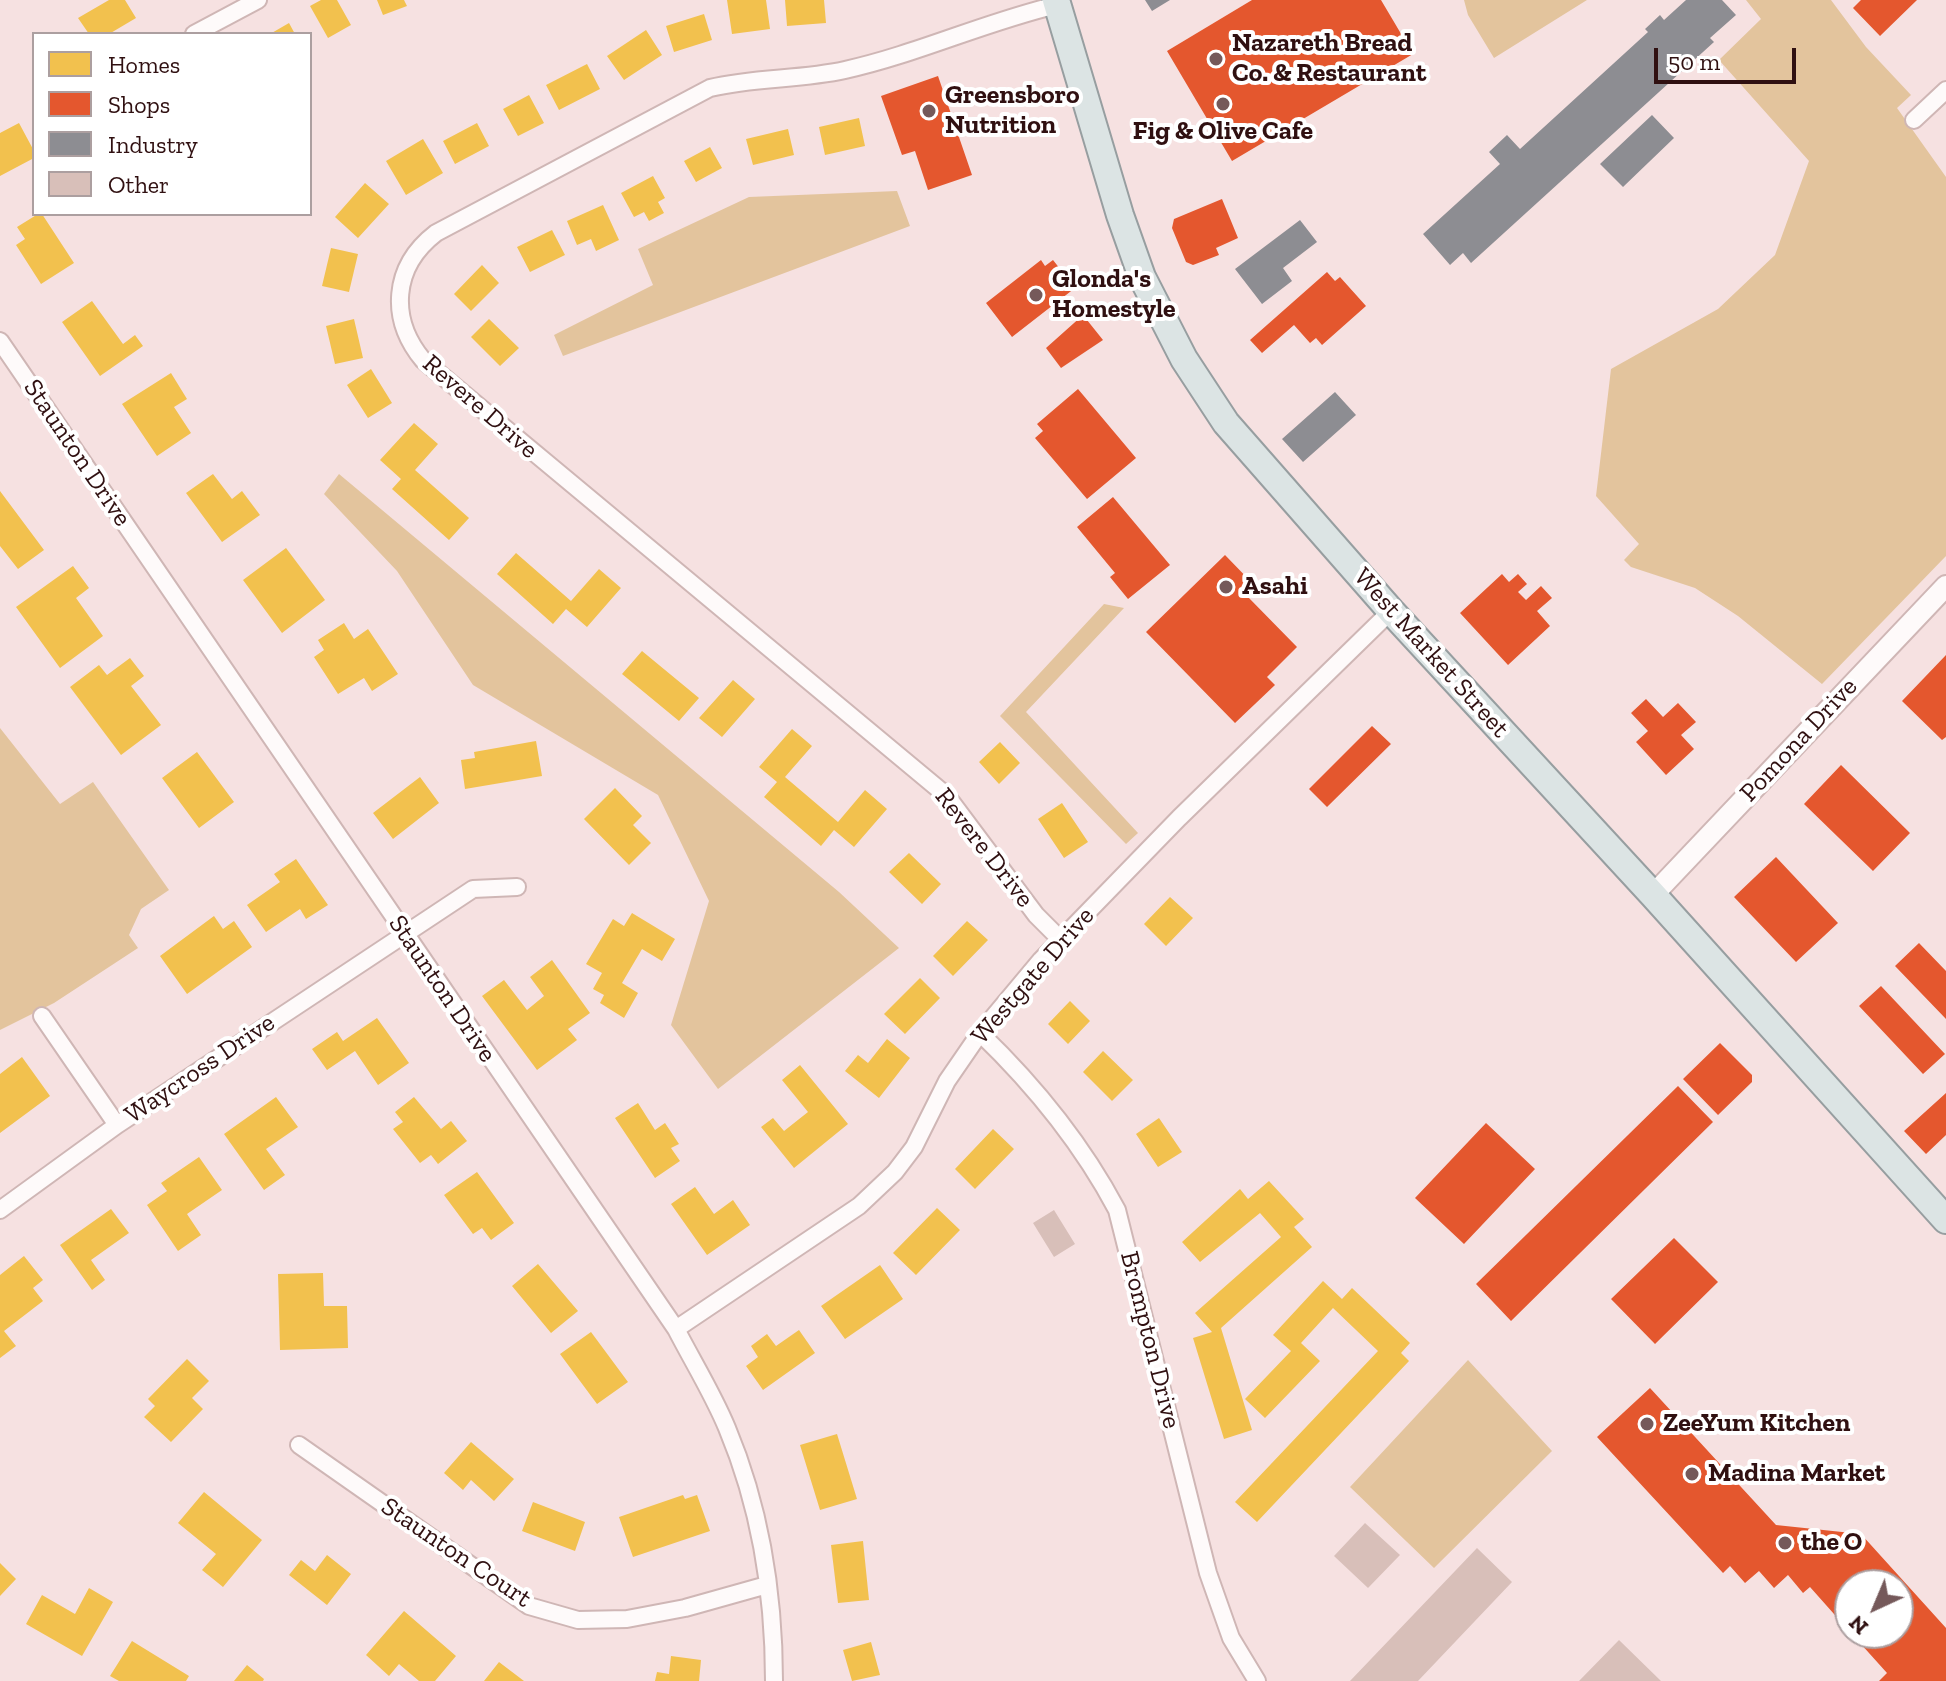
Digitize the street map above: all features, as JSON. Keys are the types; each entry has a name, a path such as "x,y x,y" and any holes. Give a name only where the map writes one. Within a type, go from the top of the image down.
{"main road":[{"name":"West Market Street","path":"1056,2 1127,237 1179,349 1226,423 1391,611 1946,1220"}],"street":[{"path":"198,32 258,0"},
{"name":"Revere Drive","path":"1056,2 847,69 740,81 710,88 436,233 422,244 410,263 399,295 402,327 423,360 930,780 963,813 1036,915 1061,940"},
{"path":"1914,120 1946,90"},
{"name":"Staunton Drive","path":"0,341 676,1329 727,1428 761,1530 774,1617 774,1681"},
{"name":"Pomona Drive","path":"1653,895 1946,586"},
{"name":"Westgate Drive","path":"676,1329 859,1206 895,1172 914,1147 947,1081 980,1033 1061,940 1179,818 1391,611"},
{"name":"Waycross Drive","path":"0,1210 117,1125 473,889 517,887"},
{"path":"42,1016 117,1125"},
{"name":"Brompton Drive","path":"980,1033 1091,1160 1117,1210 1208,1573 1231,1638 1257,1681"},
{"name":"Staunton Court","path":"299,1445 529,1606 578,1620 627,1619 671,1611 767,1585"}],"shaded area":[{"path":"1464,0 1587,0 1494,58 1468,15"},
{"path":"1746,0 1831,0 1866,47 1911,95 1897,108 1946,177 1946,556 1822,684 1738,616 1695,588 1631,567 1624,560 1639,544 1596,496 1611,369 1718,309 1775,255 1809,161 1719,60 1761,19"},
{"path":"897,191 910,226 563,356 554,335 653,285 638,249 749,197"},
{"path":"339,474 839,892 899,948 718,1089 671,1025 709,901 658,795 473,685 397,571 324,494"},
{"path":"1104,604 1124,608 1026,712 1138,833 1126,844 1000,716"},
{"path":"0,728 60,804 93,782 169,890 141,909 129,935 138,948 54,1003 0,1030"},
{"path":"1468,1360 1552,1451 1434,1568 1350,1487"}],"building: Homes":[{"path":"109,0 125,0 136,18 112,32 88,32 78,18"},
{"path":"321,0 337,0 351,25 328,38 310,6"},
{"path":"377,0 404,0 407,6 383,15"},
{"path":"727,0 766,0 770,29 732,34"},
{"path":"785,0 824,0 826,23 787,26"},
{"path":"704,14 712,40 674,52 666,26"},
{"path":"289,23 294,32 273,32"},
{"path":"646,30 662,55 624,80 607,56"},
{"path":"587,64 600,89 559,110 546,85"},
{"path":"529,95 544,123 518,136 503,109"},
{"path":"859,118 865,146 825,155 819,127"},
{"path":"19,123 32,147 32,159 0,176 0,133"},
{"path":"477,123 489,146 455,164 443,141"},
{"path":"788,129 794,155 753,165 746,139"},
{"path":"423,139 443,173 406,195 386,161"},
{"path":"710,147 722,168 696,182 684,161"},
{"path":"653,176 665,198 658,202 664,213 649,221 644,212 634,217 621,193"},
{"path":"365,183 389,204 358,238 335,217"},
{"path":"603,205 619,240 596,251 591,239 577,245 567,221"},
{"path":"35,216 43,216 74,263 41,284 16,245 25,239 17,227"},
{"path":"552,230 565,255 530,272 517,247"},
{"path":"331,248 358,254 349,292 322,286"},
{"path":"482,265 499,283 471,311 454,294"},
{"path":"92,301 123,344 135,335 143,346 100,376 62,322"},
{"path":"354,319 363,358 335,364 326,326"},
{"path":"489,319 519,348 500,366 471,337"},
{"path":"371,369 392,403 368,418 347,385"},
{"path":"171,373 187,399 174,407 191,433 157,456 122,404"},
{"path":"414,423 438,444 415,470 469,518 449,540 392,489 401,479 380,460"},
{"path":"213,474 232,499 242,491 260,515 222,542 186,493"},
{"path":"0,491 44,550 18,569 0,546"},
{"path":"286,548 325,600 282,633 243,580"},
{"path":"516,553 571,601 599,569 621,588 587,627 566,609 553,624 497,574"},
{"path":"73,566 89,588 76,598 103,636 60,668 16,607"},
{"path":"344,623 354,639 368,629 398,674 372,691 364,678 338,694 314,657 324,650 318,640"},
{"path":"642,651 699,698 679,721 622,674"},
{"path":"130,658 144,676 131,686 161,725 121,755 70,687 99,665 107,675"},
{"path":"733,680 755,699 722,737 699,718"},
{"path":"792,729 812,746 785,777 838,822 865,790 887,809 854,847 834,830 821,846 764,797 777,782 759,767"},
{"path":"536,741 542,776 465,789 461,760 475,758 474,752"},
{"path":"1000,742 1020,763 999,784 979,762"},
{"path":"197,752 234,802 199,828 162,778"},
{"path":"420,777 439,803 393,839 373,813"},
{"path":"615,788 642,816 633,825 651,843 629,865 584,819"},
{"path":"1062,803 1088,842 1064,858 1038,819"},
{"path":"909,853 941,884 922,904 889,872"},
{"path":"296,859 328,905 306,919 300,909 266,932 247,905 280,882 274,874"},
{"path":"1170,897 1193,918 1166,946 1144,924"},
{"path":"632,913 675,939 662,961 642,949 622,983 638,993 624,1018 600,1003 604,995 593,989 602,973 586,964 613,919 624,926"},
{"path":"214,916 223,929 234,921 252,947 187,994 160,956"},
{"path":"967,921 988,940 953,976 933,956"},
{"path":"552,960 590,1013 568,1029 577,1040 537,1070 482,996 504,980 527,1010 544,996 530,977"},
{"path":"920,978 940,998 905,1034 884,1014"},
{"path":"1070,1001 1090,1021 1068,1044 1048,1024"},
{"path":"377,1018 409,1063 378,1085 355,1051 327,1070 312,1049 337,1032 343,1041"},
{"path":"887,1039 910,1058 879,1098 845,1071 858,1055 868,1063"},
{"path":"1103,1051 1133,1080 1112,1101 1083,1072"},
{"path":"22,1057 50,1096 0,1133 0,1074"},
{"path":"800,1065 848,1124 794,1168 761,1127 773,1118 784,1131 808,1112 782,1080"},
{"path":"276,1097 298,1127 266,1149 285,1175 264,1190 224,1134"},
{"path":"414,1097 441,1129 451,1121 467,1141 438,1164 431,1155 420,1163 393,1129 403,1122 395,1112"},
{"path":"638,1103 655,1130 665,1123 679,1144 671,1148 680,1161 655,1178 615,1118"},
{"path":"1159,1118 1182,1152 1158,1167 1136,1134"},
{"path":"993,1129 1014,1149 975,1189 955,1169"},
{"path":"199,1157 222,1190 187,1214 201,1235 178,1251 147,1205 167,1191 161,1183"},
{"path":"477,1172 514,1223 491,1240 482,1228 473,1234 444,1195"},
{"path":"1269,1181 1304,1219 1294,1227 1312,1247 1221,1328 1252,1430 1224,1439 1193,1338 1212,1332 1195,1313 1281,1237 1260,1213 1200,1262 1182,1242 1240,1189 1248,1199"},
{"path":"695,1187 714,1214 733,1200 750,1225 707,1255 671,1204"},
{"path":"937,1208 960,1230 916,1275 893,1253"},
{"path":"111,1209 129,1233 91,1260 105,1280 92,1290 60,1245"},
{"path":"24,1256 43,1280 33,1288 43,1301 4,1331 16,1346 0,1358 0,1275"},
{"path":"538,1264 578,1311 551,1333 512,1286"},
{"path":"880,1265 903,1299 845,1339 821,1306"},
{"path":"323,1273 324,1306 347,1306 348,1348 280,1350 278,1274"},
{"path":"1323,1281 1342,1299 1352,1288 1410,1343 1401,1353 1409,1361 1257,1522 1235,1502 1378,1351 1333,1308 1301,1343 1320,1361 1265,1418 1245,1399 1291,1351 1273,1335"},
{"path":"799,1330 815,1353 763,1390 746,1366 758,1357 751,1346 767,1334 776,1346"},
{"path":"591,1332 628,1382 597,1404 560,1354"},
{"path":"187,1359 209,1381 192,1398 203,1409 171,1442 144,1417 155,1406 148,1399"},
{"path":"837,1434 857,1499 820,1510 800,1445"},
{"path":"471,1442 514,1479 494,1501 471,1480 463,1490 444,1473"},
{"path":"204,1492 262,1540 223,1587 202,1570 216,1554 178,1523"},
{"path":"683,1495 685,1499 697,1495 710,1531 633,1557 619,1517"},
{"path":"533,1502 585,1522 575,1551 522,1531"},
{"path":"863,1541 869,1600 838,1603 831,1545"},
{"path":"327,1555 351,1574 327,1605 289,1575 301,1560 315,1571"},
{"path":"0,1563 16,1579 0,1596"},
{"path":"89,1588 113,1602 82,1656 26,1624 42,1595 75,1614"},
{"path":"404,1611 456,1656 435,1681 419,1681 399,1664 389,1676 366,1655"},
{"path":"132,1641 189,1676 186,1681 119,1681 110,1676"},
{"path":"871,1642 880,1675 852,1681 843,1650"},
{"path":"671,1656 701,1660 699,1681 655,1681 657,1672 669,1674"},
{"path":"499,1662 524,1681 484,1681"},
{"path":"247,1665 264,1679 263,1681 234,1681"}],"building: Shops":[{"path":"1252,0 1381,0 1413,54 1232,161 1167,51"},
{"path":"1861,0 1917,0 1880,36 1853,8"},
{"path":"938,76 972,175 928,190 915,151 902,155 881,96"},
{"path":"1222,199 1238,238 1216,248 1219,255 1193,265 1186,262 1172,228 1174,219"},
{"path":"1041,260 1045,266 1053,260 1075,288 1012,337 986,303"},
{"path":"1327,272 1335,281 1340,277 1366,306 1322,345 1316,338 1310,343 1294,325 1262,353 1250,340"},
{"path":"1083,315 1103,340 1061,368 1046,348"},
{"path":"1078,389 1136,458 1087,499 1035,438 1043,431 1037,424"},
{"path":"1113,497 1170,565 1128,599 1110,577 1115,573 1077,527"},
{"path":"1225,555 1257,588 1248,597 1297,647 1267,677 1275,685 1235,723 1146,632"},
{"path":"1502,574 1509,582 1518,574 1527,584 1518,592 1526,600 1541,586 1552,598 1537,611 1550,626 1508,665 1460,613"},
{"path":"1946,655 1946,737 1942,740 1902,701"},
{"path":"1646,699 1663,717 1678,703 1696,722 1681,735 1694,749 1666,775 1636,742 1648,731 1631,713"},
{"path":"1372,726 1391,744 1327,807 1309,789"},
{"path":"1841,765 1910,833 1873,871 1804,804"},
{"path":"1776,857 1838,923 1796,962 1734,897"},
{"path":"1919,943 1946,971 1946,1019 1895,966"},
{"path":"1881,986 1945,1054 1923,1074 1859,1006"},
{"path":"1720,1043 1752,1075 1752,1082 1718,1115 1683,1079"},
{"path":"1678,1086 1713,1122 1511,1321 1476,1284"},
{"path":"1946,1093 1946,1135 1926,1154 1904,1131"},
{"path":"1486,1123 1535,1169 1464,1244 1415,1198"},
{"path":"1674,1238 1718,1282 1655,1344 1611,1299"},
{"path":"1650,1388 1776,1525 1861,1534 1893,1569 1834,1569 1834,1614 1810,1587 1803,1593 1788,1575 1774,1588 1759,1571 1745,1583 1730,1566 1723,1573 1597,1437"},
{"path":"1914,1593 1946,1628 1946,1681 1879,1681 1887,1673 1865,1649 1914,1649"}],"building: Industry":[{"path":"1145,0 1170,0 1152,11"},
{"path":"1686,0 1722,0 1736,15 1710,38 1714,42 1471,263 1463,253 1450,265 1423,234 1500,164 1489,152 1507,135 1520,149 1648,32 1645,29 1660,15 1664,20"},
{"path":"1652,115 1674,138 1623,187 1600,164"},
{"path":"1300,220 1317,242 1283,268 1292,281 1262,304 1235,269"},
{"path":"1335,392 1356,415 1303,462 1282,439"}],"building: Other":[{"path":"1054,1210 1075,1244 1054,1257 1033,1223"},
{"path":"1365,1523 1400,1555 1368,1588 1334,1556"},
{"path":"1477,1548 1512,1582 1418,1681 1350,1681"},
{"path":"1619,1640 1661,1681 1579,1681"}],"place":[{"name":"Nazareth Bread Co. & Restaurant","path":"1216,59"},
{"name":"Fig & Olive Cafe","path":"1223,104"},
{"name":"Greensboro Nutrition","path":"929,111"},
{"name":"Glonda's Homestyle","path":"1036,295"},
{"name":"Asahi","path":"1226,587"},
{"name":"ZeeYum Kitchen","path":"1647,1424"},
{"name":"Madina Market","path":"1692,1474"},
{"name":"the O","path":"1785,1543"}]}
